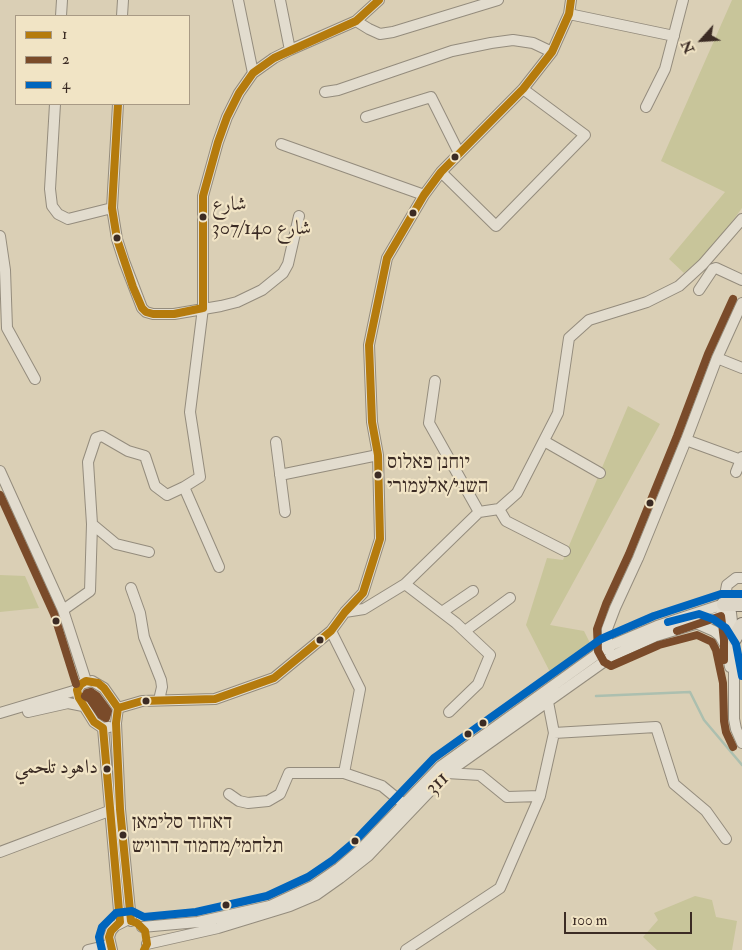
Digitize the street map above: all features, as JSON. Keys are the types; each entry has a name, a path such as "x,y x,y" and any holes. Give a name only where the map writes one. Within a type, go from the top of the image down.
{"highway":[{"path":"730,643 742,625"}],"street":[{"path":"61,15 62,0"},
{"path":"122,15 123,0"},
{"path":"238,0 253,73"},
{"path":"280,0 290,50"},
{"path":"62,610 90,591 92,524 88,462 96,438 102,436 128,451 144,456 155,486 167,495 200,477 190,412 203,308 203,196 218,142 227,117 239,93 253,73 274,58 356,21 379,0"},
{"path":"118,708 142,700 216,699 274,678 331,631 345,612 363,594 380,539 378,456 372,422 369,346 387,258 424,195 441,172 523,89 552,52 570,14 571,0"},
{"path":"646,107 665,69 683,0"},
{"path":"356,21 369,30 380,34 394,32 491,1"},
{"path":"570,14 674,36"},
{"path":"325,92 338,90 452,51 499,42 514,40 533,44 552,52"},
{"path":"441,172 496,226 585,135 523,89"},
{"path":"366,117 431,97 459,153"},
{"path":"55,105 50,189 52,206 58,214 68,219 112,208"},
{"path":"118,105 112,208 116,239 142,308 146,312 152,314 174,314 237,302 262,290 283,273 288,264 299,216"},
{"path":"281,144 424,195"},
{"path":"345,612 364,610 405,584 479,512 499,509 517,493 558,413 569,338 589,320 647,302 679,286 703,264 742,219"},
{"path":"0,236 5,270 7,328 35,380"},
{"path":"699,290 713,269 716,268 742,280"},
{"path":"609,651 608,629 615,608 638,558 717,358 742,303"},
{"path":"717,358 742,368"},
{"path":"435,381 429,423 479,512"},
{"path":"686,440 741,459 736,472"},
{"path":"544,441 600,473"},
{"path":"276,442 284,512"},
{"path":"280,475 378,456"},
{"path":"0,471 62,610 86,681"},
{"path":"184,487 219,567"},
{"path":"499,509 506,521 565,551"},
{"path":"92,524 116,544 149,552"},
{"path":"742,578 736,578 727,585 732,610 730,643 734,719 742,743"},
{"path":"405,584 465,631 490,655 478,684 448,712"},
{"path":"131,588 140,613 144,636 161,680 160,700"},
{"path":"442,612 473,591"},
{"path":"465,631 510,598"},
{"name":"311","path":"142,927 198,922 270,906 313,886 339,868 360,850 441,766 545,697 609,651 657,626 732,610"},
{"name":"311","path":"609,651 698,624 732,610"},
{"path":"698,624 708,628 730,643"},
{"path":"331,631 360,689 344,772"},
{"path":"0,713 77,690 86,681 98,683 104,688 118,708 116,722 126,922"},
{"path":"77,690 83,706 94,722 103,728 108,728 116,722"},
{"path":"406,950 500,888 540,796 554,733 545,697"},
{"name":"311","path":"145,947 218,928 290,906 316,895 368,856 448,773 545,697"},
{"path":"0,719 68,703 83,706"},
{"path":"554,733 656,727 674,784 706,811 726,839"},
{"path":"103,728 109,811 126,922"},
{"path":"229,794 239,801 248,803 268,801 280,794 289,772 344,772 382,786 404,804"},
{"path":"448,773 480,775 507,797 540,796"},
{"path":"0,852 109,811"},
{"path":"88,950 110,947 109,937 111,931 126,922 142,927 147,938 145,947"}],"shaded area":[{"path":"732,0 742,0 742,208 712,249 684,273 669,259 725,192 661,161"},
{"path":"628,406 660,424 550,625 584,631 592,647 550,672 526,625 547,558 563,560"},
{"path":"0,575 25,576 39,608 0,612"},
{"path":"695,896 712,900 716,917 737,921 732,950 657,950 643,937 658,920 654,913"}],"waterway":[{"path":"596,696 690,692 704,720 742,765"}],"transit line":[{"name":"1","path":"203,308 203,196 218,142 227,117 239,93 253,73 274,58 356,21 379,0"},
{"name":"1","path":"118,708 142,701 215,699 274,678 331,631 345,612 363,593 380,539 378,455 372,422 369,345 387,258 424,195 441,172 523,89 552,52 569,14 571,0"},
{"name":"1","path":"118,105 112,208 117,239 133,287 142,308 146,312 174,314 203,308"},
{"name":"2","path":"733,299 708,354 677,436 597,629 598,651 604,662 611,666 659,645 697,635 712,642 716,650 723,683 726,732 733,747"},
{"name":"2","path":"0,495 54,614 76,684"},
{"name":"4","path":"102,950 99,937 102,927 116,913 132,911 144,917 196,912 267,896 308,877 333,860 353,843 434,758 601,639 654,616 721,594 742,594"},
{"name":"4","path":"668,622 699,614 713,619 726,628 736,644 742,676"},
{"name":"2","path":"677,631 721,616 724,660"},
{"name":"1","path":"112,950 109,937 111,931 120,922 103,728 94,722 79,698 77,690 86,681 98,683 104,688 118,708 116,723 120,809 131,921 137,923 145,931 147,944 144,950"},
{"name":"2","path":"91,692 97,696 108,711 106,718 101,715 90,699 85,696 91,692"}],"place":[{"name":"شارع 307/شارع 140","path":"203,217"},
{"name":"יוחנן פאלוס השני/אלעמורי","path":"378,475"},
{"name":"داهود تلحمي","path":"107,769"},
{"name":"דאהוד סלימאן תלחמי/מחמוד דרוויש","path":"123,835"}]}
